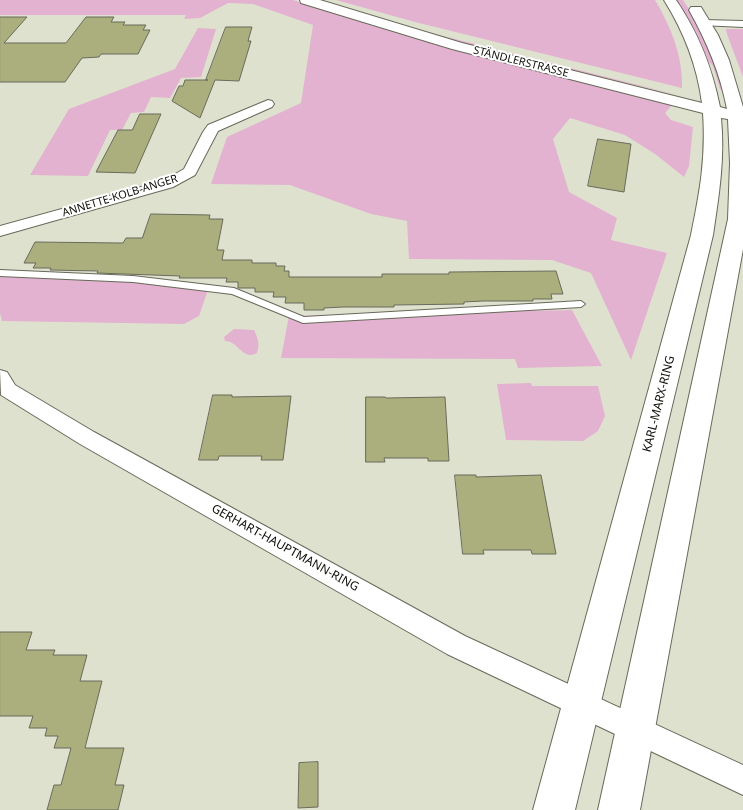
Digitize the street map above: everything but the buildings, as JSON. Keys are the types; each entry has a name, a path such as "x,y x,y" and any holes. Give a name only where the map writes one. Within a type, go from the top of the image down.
{"main road":[{"name":"STÄNDLERSTRASSE","path":"306,0 466,48 740,112"},
{"name":"STÄNDLERSTRASSE","path":"325,0 711,105"},
{"name":"KARL-MARX-RING","path":"554,810 702,235 712,182 713,125 711,105 696,48 684,22 670,0"},
{"path":"619,810 738,219 741,172 740,112 721,59 704,23 689,0"}],"street":[{"path":"704,23 743,24"},
{"name":"ANNETTE-KOLB-ANGER","path":"0,231 168,184 183,177 190,172 209,132 213,128 268,104"},
{"name":"GERHART-HAUPTMANN-RING","path":"0,377 8,390 101,446 171,483 456,645 743,780"}],"lane":[{"path":"0,273 133,279 218,288 234,291 303,320 581,304"}],"shaded area":[{"path":"0,0 293,0 403,35 672,105 665,113 671,120 693,127 689,166 684,177 655,154 625,135 570,118 553,139 569,192 617,218 611,240 667,253 631,360 591,273 552,260 409,259 407,221 371,214 290,185 211,184 227,137 301,103 313,25 253,4 228,3 200,18 184,19 186,15 0,15"},
{"path":"336,0 655,0 675,42 682,76 682,88 415,22"},
{"path":"675,0 683,0 705,34 725,90 720,89 713,66 706,59 686,16"},
{"path":"389,22 431,33 682,96 481,49"},
{"path":"198,28 216,29 201,77 181,78 170,98 151,97 144,112 131,113 122,130 110,130 88,176 30,175 69,109 175,69"},
{"path":"726,29 743,29 743,77 727,34"},
{"path":"0,272 210,284 199,316 184,324 2,321 0,313"},
{"path":"572,310 602,366 518,368 515,359 281,358 289,316"},
{"path":"234,329 254,330 258,341 257,353 252,355 244,353 234,344 225,341 224,337"},
{"path":"531,383 532,386 598,386 605,416 598,431 583,441 506,440 497,384"}]}
